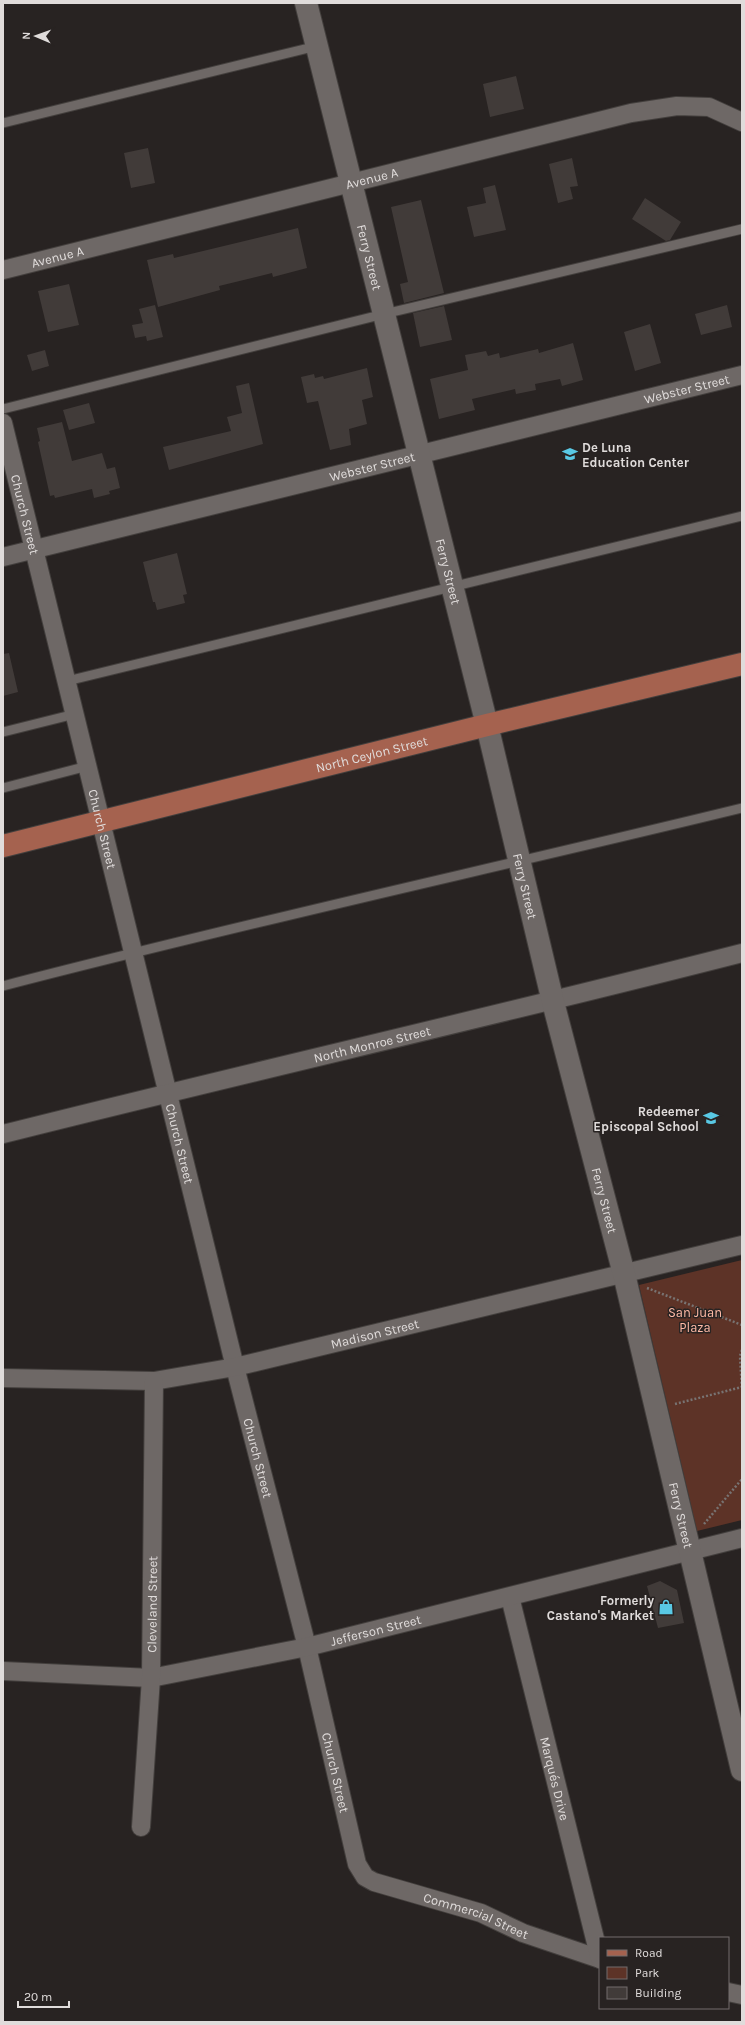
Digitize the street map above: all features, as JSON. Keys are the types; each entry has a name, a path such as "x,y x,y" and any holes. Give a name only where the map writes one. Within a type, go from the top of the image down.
{"main road":[{"name":"North Ceylon Street","path":"3,846 486,725 742,664"}],"street":[{"name":"Ferry Street","path":"306,3 520,862 553,1002 624,1274 742,1770"},
{"name":"Avenue A","path":"3,270 352,184 631,113 669,107 709,107 741,121"},
{"name":"Webster Street","path":"3,557 742,375"},
{"name":"Church Street","path":"3,423 235,1367 307,1647 357,1864"},
{"name":"North Monroe Street","path":"3,1134 167,1093 553,1002 742,953"},
{"name":"Madison Street","path":"3,1378 154,1381 235,1367 742,1245"},
{"name":"Cleveland Street","path":"141,1827 151,1678 154,1381"},
{"name":"Jefferson Street","path":"3,1671 151,1678 307,1647 742,1538"},
{"name":"Marqués Drive","path":"510,1597 599,1955"},
{"name":"Commercial Street","path":"357,1864 365,1877 374,1882 481,1913 523,1933 599,1959"},
{"path":"729,1992 742,1995"}],"lane":[{"path":"3,123 317,46"},
{"path":"3,409 384,314 742,229"},
{"path":"67,681 742,516"},
{"path":"3,732 75,714"},
{"path":"3,788 88,766"},
{"path":"3,986 134,952 520,862 742,808"}],"path":[{"path":"646,1288 742,1325"},
{"path":"656,1408 742,1388 740,1356 742,1350"},
{"path":"700,1528 742,1479"}],"green space":[{"name":"San Juan Plaza","path":"742,1260 742,1520 697,1531 639,1285"}],"building":[{"path":"516,76 524,109 490,117 483,84"},
{"path":"148,148 155,183 131,188 124,153"},
{"path":"572,158 578,186 570,187 573,199 558,203 549,164"},
{"path":"495,185 506,230 474,237 467,207 486,203 483,188"},
{"path":"645,198 681,222 670,240 666,241 632,219"},
{"path":"421,200 444,293 404,303 400,284 408,282 391,207"},
{"path":"298,228 307,268 273,277 272,273 219,286 220,290 158,307 147,260 173,254 174,258"},
{"path":"69,284 79,325 48,332 38,291"},
{"path":"155,305 163,337 147,341 146,336 135,338 132,325 143,323 139,309"},
{"path":"727,305 732,327 701,335 695,314"},
{"path":"444,306 452,340 420,347 413,313"},
{"path":"650,324 661,363 635,371 624,332"},
{"path":"573,343 583,380 562,386 560,379 535,384 536,390 516,394 515,389 472,399 475,410 439,419 430,379 468,370 465,355 486,351 488,356 499,353 500,358 538,349 539,353"},
{"path":"45,350 49,366 32,371 27,355"},
{"path":"367,368 373,397 362,400 367,424 349,429 351,445 330,450 318,401 307,403 301,377 314,374 315,378 323,376 324,379"},
{"path":"249,383 263,444 169,470 163,447 231,431 227,417 242,413 236,386"},
{"path":"89,403 95,423 69,430 63,410"},
{"path":"62,422 72,461 102,453 107,469 115,467 120,488 109,491 110,494 94,498 92,489 55,498 54,495 50,496 38,442 40,441 37,428"},
{"path":"177,553 187,594 183,595 185,603 157,610 155,602 153,602 143,562"},
{"path":"9,653 18,692 3,696 3,654"},
{"name":"Formerly Castano's Market","path":"660,1581 677,1590 684,1623 658,1628 647,1586"}],"place":[{"name":"De Luna Education Center","path":"570,454"},
{"name":"Redeemer Episcopal School","path":"711,1118"},
{"name":"Formerly Castano's Market","path":"666,1607"}]}
